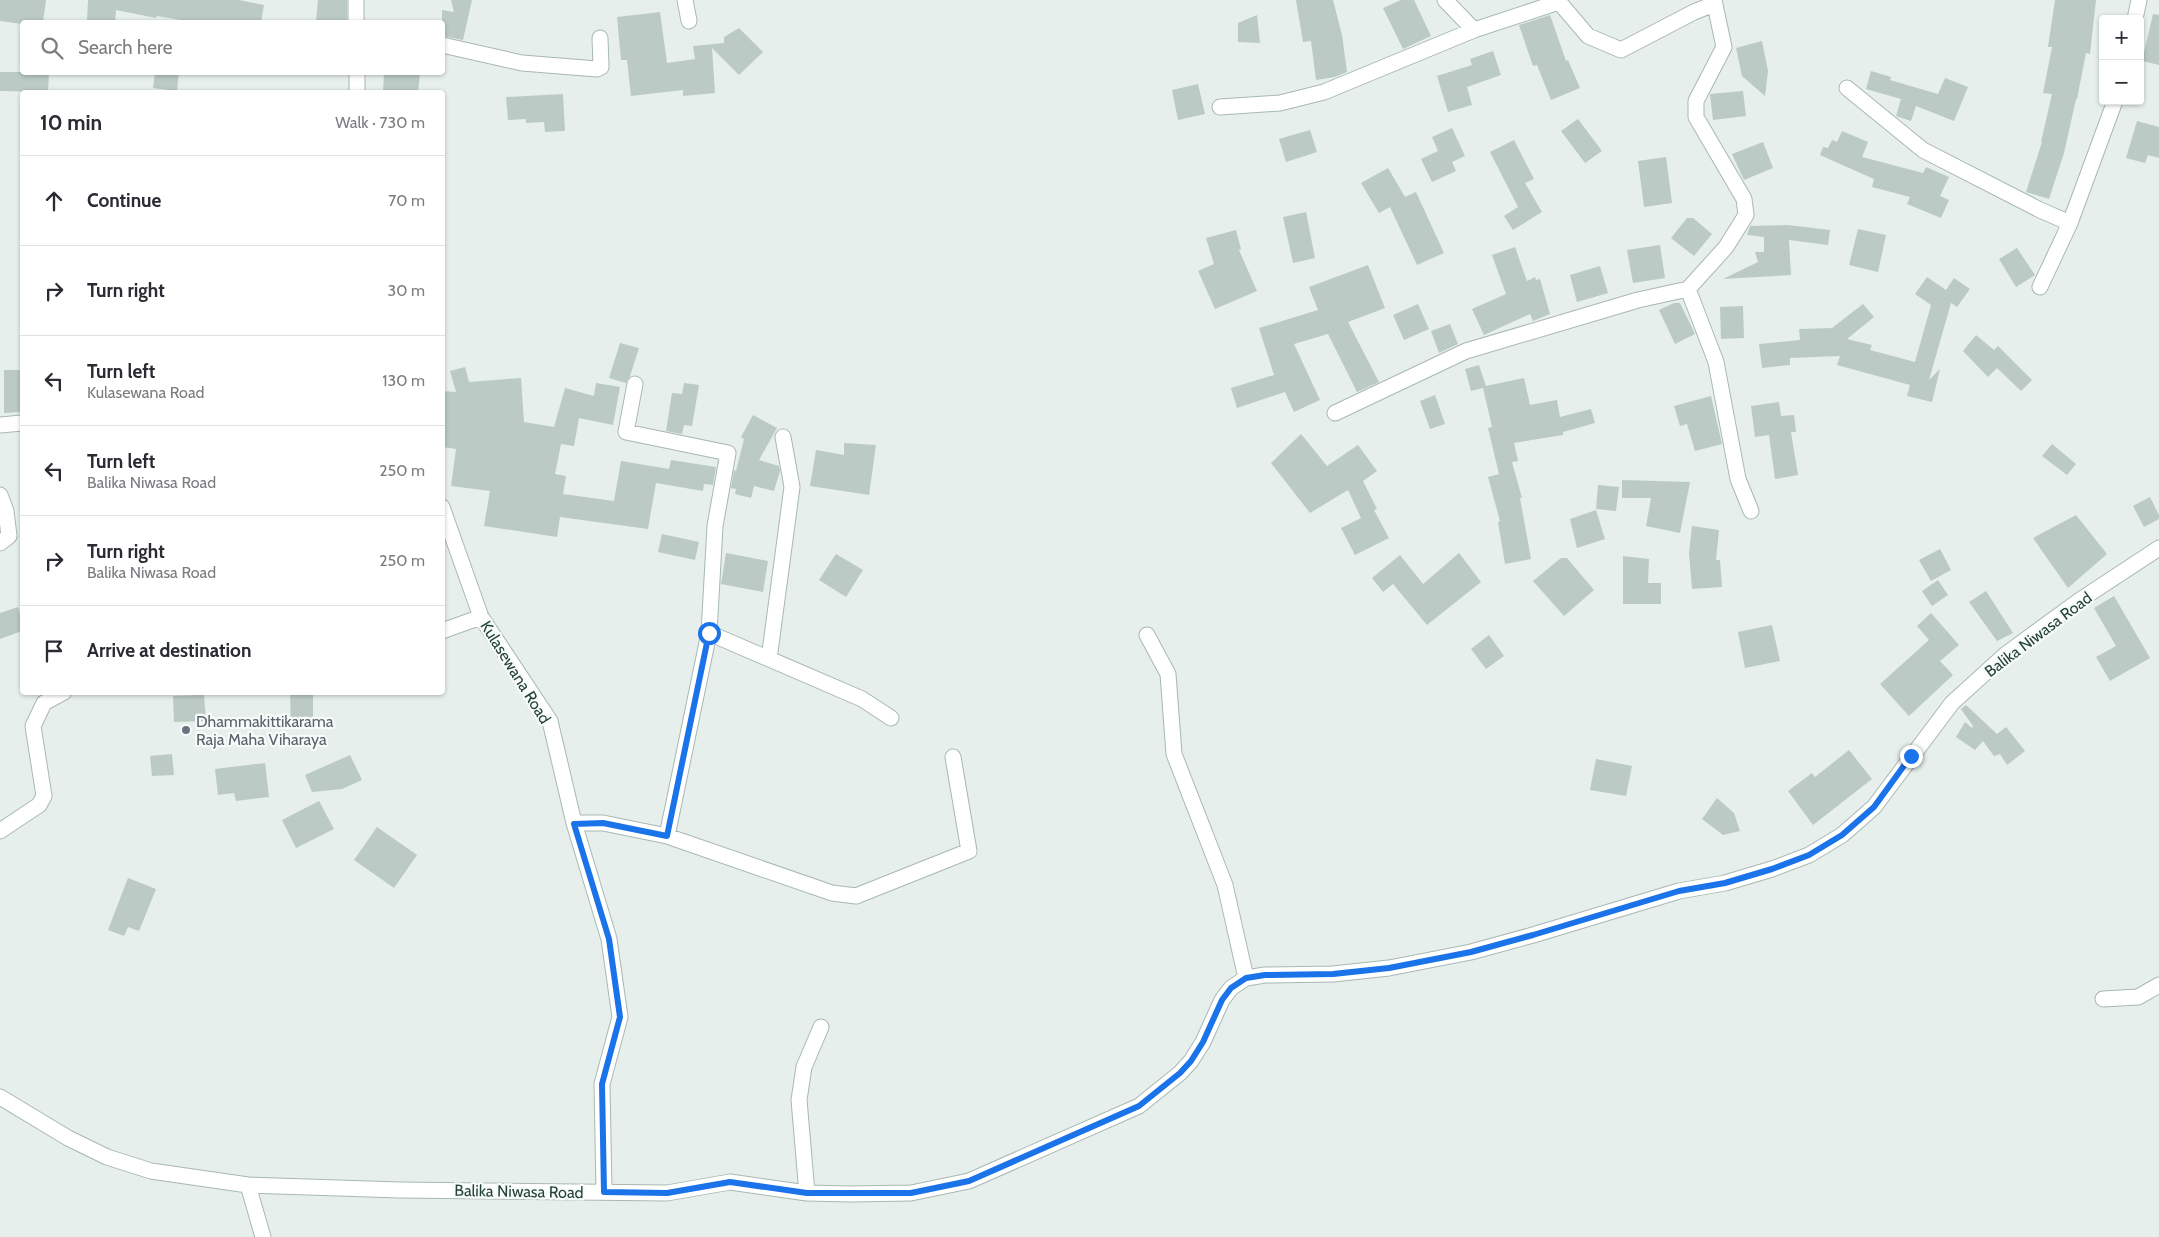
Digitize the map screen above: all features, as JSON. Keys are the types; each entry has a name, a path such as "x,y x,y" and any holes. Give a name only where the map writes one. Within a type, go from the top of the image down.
{"street":[{"path":"356,0 356,20"},
{"path":"686,0 689,21"},
{"path":"1445,0 1474,30"},
{"path":"2136,15 2139,0"},
{"path":"1220,107 1280,103 1324,92 1474,30 1558,1 1588,36 1621,50 1714,2 1724,46 1696,101 1696,117 1744,199 1746,215 1726,247 1688,289 1638,300 1466,351 1335,412"},
{"path":"445,46 522,63 597,69 601,67 602,63 600,38"},
{"path":"357,75 357,90"},
{"path":"1847,88 1923,150 2040,210 2070,223"},
{"path":"2040,287 2070,223 2114,105"},
{"path":"1688,289 1716,362 1738,479 1751,511"},
{"path":"635,384 626,432 728,453 715,526 709,633 667,836"},
{"path":"0,425 20,423"},
{"path":"769,659 792,487 783,437"},
{"path":"0,496 6,511 8,536 0,542"},
{"name":"Kulasewana Road","path":"445,515 481,617 550,721 574,824 609,939 620,1017 602,1084 604,1192"},
{"name":"Balika Niwasa Road","path":"0,1097 68,1138 107,1157 151,1171 248,1185 399,1190 667,1193 730,1182 807,1193 911,1193 969,1181 1139,1106 1180,1073 1191,1061 1203,1042 1222,1000 1231,988 1246,978 1265,975 1333,974 1389,968 1471,952 1679,891 1735,880 1809,855 1842,835 1874,807 1952,703 2006,654 2080,600 2159,548"},
{"path":"445,630 481,617"},
{"path":"709,633 862,699 891,718"},
{"path":"1147,635 1168,674 1174,754 1225,885 1246,978"},
{"path":"0,831 39,805 44,796 33,726 44,703 59,695"},
{"path":"574,824 603,823 667,836 832,893 856,896 968,851 953,757"},
{"path":"2103,999 2138,997 2159,985"},
{"path":"807,1193 799,1100 804,1067 821,1027"},
{"path":"248,1185 262,1237"}],"building":[{"path":"0,0 46,0 43,20 20,20 20,24 0,21"},
{"path":"88,0 239,0 264,5 261,20 181,20 157,16 156,18 116,10 115,20 87,20"},
{"path":"318,0 347,0 347,20 316,20"},
{"path":"451,0 472,0 463,40 445,37 445,20 442,20 442,10 454,12"},
{"path":"1296,0 1333,0 1342,35 1347,72 1335,77 1316,80 1311,41 1303,42"},
{"path":"1401,0 1414,0 1431,36 1403,49 1383,8"},
{"path":"2055,0 2096,0 2090,54 2086,53 2064,153 2049,199 2026,192 2042,142 2052,94 2043,93 2052,47 2048,47"},
{"path":"660,12 667,63 695,59 693,46 724,43 724,37 739,28 763,52 739,75 712,48 715,93 683,96 683,90 631,96 627,60 621,60 617,17"},
{"path":"2153,14 2159,15 2159,65 2144,61 2144,52"},
{"path":"1257,15 1260,43 1238,42 1238,23"},
{"path":"1550,15 1566,61 1568,60 1580,88 1551,100 1537,65 1533,66 1519,25"},
{"path":"1762,41 1768,71 1765,96 1742,76 1736,48"},
{"path":"1493,51 1501,75 1467,87 1472,105 1448,112 1437,76 1472,65 1470,59"},
{"path":"1871,71 1891,77 1890,80 1938,94 1945,78 1968,87 1954,121 1916,106 1911,121 1896,116 1901,99 1866,89"},
{"path":"0,72 20,72 20,75 49,75 48,90 0,91"},
{"path":"155,75 179,75 177,90 153,88"},
{"path":"384,75 420,75 418,90 383,90"},
{"path":"1198,84 1205,114 1178,120 1172,90"},
{"path":"1743,91 1746,116 1713,120 1710,94"},
{"path":"563,94 565,131 545,132 544,122 526,123 526,119 508,120 506,97"},
{"path":"1578,119 1602,151 1585,163 1561,131"},
{"path":"2137,121 2159,127 2159,158 2148,155 2145,163 2126,158"},
{"path":"1452,128 1465,156 1452,162 1456,171 1432,182 1421,159 1438,151 1432,137"},
{"path":"1310,130 1317,152 1286,162 1279,139"},
{"path":"1842,131 1868,142 1862,157 1923,173 1926,167 1949,177 1940,196 1949,200 1941,218 1907,204 1910,197 1872,187 1874,179 1820,155 1823,147 1828,148 1832,140 1837,142"},
{"path":"1514,140 1534,179 1525,183 1542,212 1513,230 1504,216 1518,207 1490,152"},
{"path":"1763,142 1773,168 1744,180 1732,154"},
{"path":"1666,157 1672,203 1644,207 1638,161"},
{"path":"1388,168 1405,197 1416,192 1444,253 1417,265 1390,207 1379,213 1361,183"},
{"path":"1306,212 1315,258 1293,263 1283,217"},
{"path":"1687,218 1693,218 1712,234 1694,256 1671,238"},
{"path":"1788,225 1830,230 1828,245 1789,240 1791,275 1723,279 1758,262 1755,252 1764,252 1764,237 1747,235 1750,226"},
{"path":"1858,229 1886,235 1878,272 1849,265"},
{"path":"1236,230 1241,249 1239,250 1257,291 1215,309 1198,271 1214,264 1206,238"},
{"path":"1660,245 1665,278 1633,283 1627,250"},
{"path":"1515,247 1527,281 1535,277 1536,280 1540,279 1550,314 1533,321 1530,314 1484,335 1472,309 1506,294 1492,255"},
{"path":"2017,248 2035,275 2016,287 1999,259"},
{"path":"1368,265 1385,308 1348,322 1379,382 1357,392 1328,334 1294,344 1320,400 1294,412 1285,392 1237,408 1231,388 1274,375 1259,328 1318,310 1309,287"},
{"path":"1600,266 1608,293 1577,302 1570,275"},
{"path":"1927,277 1946,290 1954,278 1970,289 1957,307 1951,303 1929,380 1940,369 1932,402 1907,396 1910,385 1837,365 1840,356 1790,358 1790,365 1762,368 1759,344 1800,340 1799,329 1832,328 1863,304 1874,317 1847,339 1872,345 1870,350 1915,362 1931,305 1915,294"},
{"path":"1674,303 1680,303 1695,334 1675,344 1659,310"},
{"path":"1418,304 1429,329 1404,340 1393,315"},
{"path":"1743,306 1744,338 1721,339 1720,307"},
{"path":"1450,324 1458,344 1439,353 1431,331"},
{"path":"1976,335 1994,350 1998,346 2032,380 2021,391 1997,368 1988,377 1963,351"},
{"path":"620,343 639,348 626,383 609,378"},
{"path":"1479,365 1486,386 1524,378 1530,405 1557,400 1560,417 1591,409 1595,423 1563,432 1563,435 1514,443 1518,461 1512,462 1522,498 1520,498 1531,559 1505,564 1498,522 1500,521 1488,477 1499,474 1488,428 1492,427 1483,388 1471,391 1465,369"},
{"path":"465,367 469,382 521,378 524,422 554,427 565,388 594,396 596,383 620,387 613,425 579,418 574,446 561,444 555,474 566,476 563,494 614,501 621,461 669,469 671,460 716,467 713,485 704,484 703,491 656,483 648,529 560,517 557,537 484,526 490,491 451,486 456,449 445,447 445,391 456,392 450,371"},
{"path":"4,370 20,370 20,412 4,413"},
{"path":"684,383 699,385 692,426 684,425 682,434 666,431 672,393 682,394"},
{"path":"1435,395 1445,424 1430,429 1420,401"},
{"path":"1711,396 1722,444 1695,451 1687,424 1680,426 1674,406"},
{"path":"1779,402 1781,416 1794,415 1796,432 1791,432 1798,475 1775,479 1769,435 1755,437 1751,406"},
{"path":"753,415 777,428 759,460 779,466 780,471 774,491 754,486 751,498 735,494 736,489 731,488 734,470 736,471 744,439 741,437"},
{"path":"1301,434 1327,466 1358,445 1377,471 1363,481 1377,509 1374,510 1389,538 1355,555 1341,528 1361,518 1348,490 1310,513 1271,463"},
{"path":"844,443 876,445 869,495 810,486 816,450 844,455"},
{"path":"2052,444 2076,464 2067,475 2042,456"},
{"path":"1622,480 1690,482 1680,533 1646,526 1651,498 1622,498"},
{"path":"1598,485 1619,487 1616,511 1596,509"},
{"path":"2150,497 2159,515 2159,519 2144,527 2133,506"},
{"path":"1596,510 1605,539 1577,548 1570,519"},
{"path":"2076,515 2107,554 2068,588 2033,538"},
{"path":"1692,526 1719,530 1716,560 1720,560 1722,587 1692,589 1689,553"},
{"path":"662,534 699,542 695,560 658,552"},
{"path":"1940,549 1951,570 1931,581 1919,560"},
{"path":"726,553 768,561 763,592 721,584"},
{"path":"1459,553 1481,582 1427,625 1393,584 1383,592 1372,578 1400,555 1423,584"},
{"path":"836,554 863,570 846,597 819,580"},
{"path":"1623,556 1649,559 1648,583 1661,583 1661,604 1623,604"},
{"path":"1561,558 1567,558 1594,590 1564,616 1533,581"},
{"path":"1938,580 1948,595 1932,606 1922,591"},
{"path":"1986,591 2013,633 1997,641 1969,602"},
{"path":"2114,596 2150,658 2110,681 2096,657 2116,646 2094,608"},
{"path":"18,607 20,632 0,639 0,613"},
{"path":"1931,613 1959,645 1940,661 1953,675 1909,716 1880,684 1929,640 1917,626"},
{"path":"1772,625 1780,661 1745,668 1738,632"},
{"path":"1489,635 1504,656 1486,669 1471,649"},
{"path":"204,695 206,721 174,722 173,696"},
{"path":"290,695 313,695 313,724 291,724"},
{"path":"1966,705 1997,734 2006,727 2025,751 2007,765 2000,754 1994,756 1983,741 1975,750 1956,737 1965,722 1972,728 1973,726 1961,709"},
{"path":"1849,750 1872,779 1813,825 1788,791 1812,773 1815,777"},
{"path":"172,754 174,775 152,776 150,756"},
{"path":"350,755 362,780 342,789 312,792 305,775"},
{"path":"1596,759 1632,766 1626,796 1590,790"},
{"path":"265,763 269,797 236,801 234,793 218,795 215,769"},
{"path":"1717,798 1734,813 1740,831 1723,835 1702,819"},
{"path":"319,801 334,829 296,848 282,820"},
{"path":"377,827 417,855 394,888 354,860"},
{"path":"128,878 156,889 139,931 128,927 124,936 108,930"}],"place":[{"name":"Dhammakittikarama Raja Maha Viharaya","path":"186,730"}],"route":[{"path":"709,633 667,836 603,823 574,824 609,939 620,1017 602,1084 604,1192 667,1193 730,1182 807,1193 911,1193 969,1181 1139,1106 1180,1073 1191,1061 1203,1042 1222,1000 1231,988 1246,978 1265,975 1333,974 1389,968 1471,952 1679,891 1725,883 1772,869 1809,855 1842,835 1874,807 1911,756"}]}
